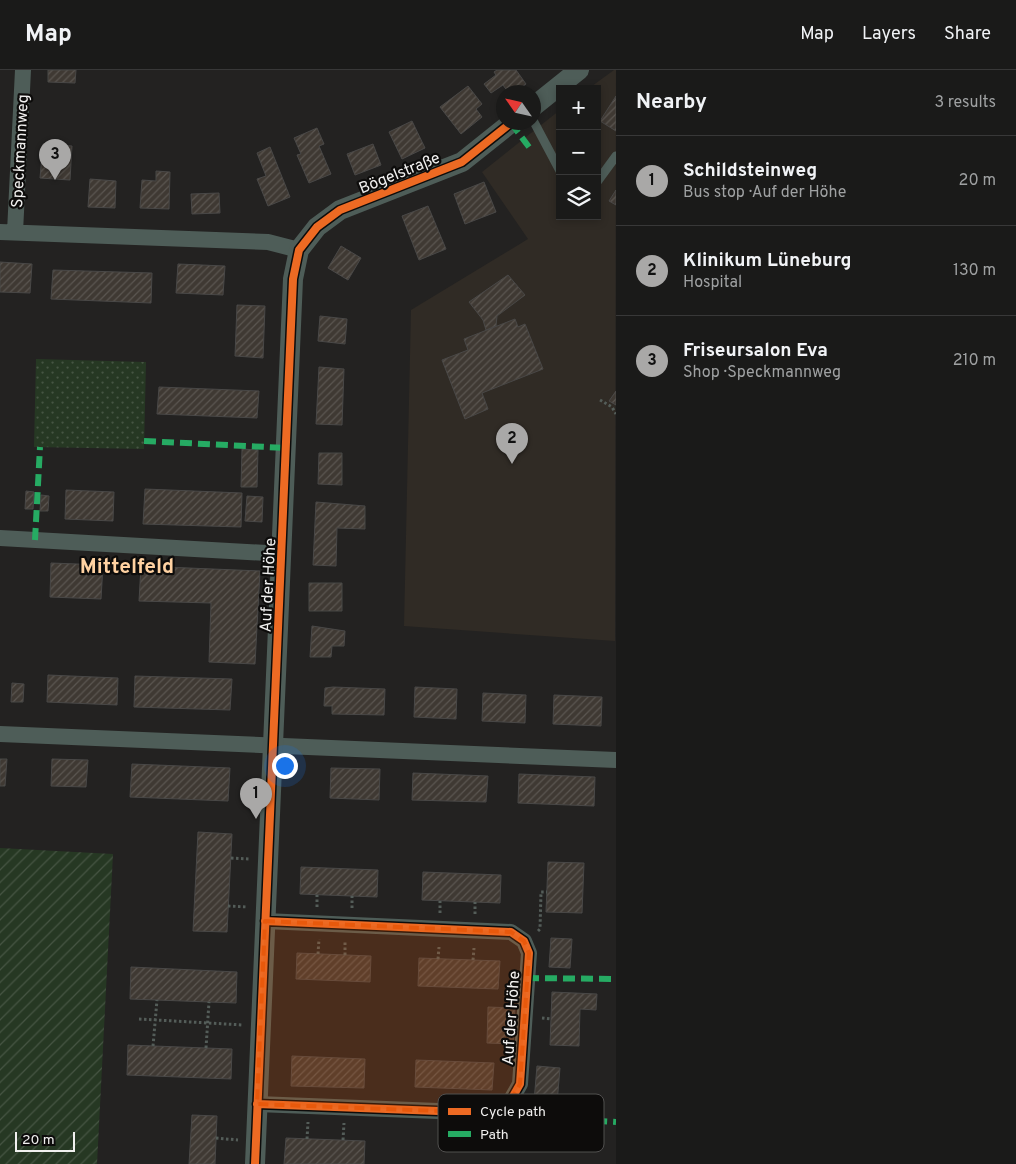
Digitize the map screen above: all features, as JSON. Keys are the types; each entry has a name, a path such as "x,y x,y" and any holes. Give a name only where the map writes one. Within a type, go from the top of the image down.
{"street":[{"name":"Speckmannweg","path":"8,232 23,70"},
{"path":"541,100 579,70"},
{"name":"Bögelstraße","path":"299,250 317,227 340,210 462,162 502,130"},
{"path":"8,232 268,242 299,250"},
{"name":"Auf der Höhe","path":"255,1164 272,748 283,554 293,279 299,250"},
{"path":"0,538 283,554"},
{"path":"0,734 272,748 616,760"},
{"path":"265,921 511,932 524,941"},
{"name":"Auf der Höhe","path":"514,1094 520,1084 528,953 524,941"},
{"name":"Auf der Höhe","path":"257,1104 438,1111"}],"lane":[{"path":"538,130 556,163"},
{"path":"601,177 616,156"}],"path":[{"path":"600,400 612,407 616,414"},
{"path":"524,941 540,929 540,892 547,892"},
{"path":"153,1046 157,1000"},
{"path":"206,1048 209,1002"},
{"path":"139,1020 261,1026"}],"highlighted area":[{"path":"265,921 511,932 524,941 529,953 520,1084 508,1105 490,1113 257,1104"}],"shaded area":[{"path":"616,70 615,641 404,626 411,310 528,239 482,172 535,130 541,130 541,125 556,113 556,220 601,220 601,85 593,85"}],"green space":[{"path":"36,359 146,362 144,449 34,447"},
{"path":"0,848 113,854 97,1164 0,1164"}],"building":[{"path":"48,70 76,70 75,83 48,82"},
{"path":"497,70 516,70 526,84 496,85 496,90 491,93 484,84 496,75 494,72"},
{"path":"468,86 482,104 476,109 482,117 461,134 440,107"},
{"path":"616,96 616,131 601,122"},
{"path":"412,121 425,148 402,159 389,132"},
{"path":"317,128 324,144 319,146 331,174 309,183 297,155 301,154 294,138"},
{"path":"43,144 72,146 70,180 40,178"},
{"path":"373,144 381,165 355,175 347,154"},
{"path":"270,147 290,197 268,206 257,179 266,176 257,153"},
{"path":"156,171 170,172 169,209 140,208 142,180 156,181"},
{"path":"90,179 116,181 115,208 88,207"},
{"path":"484,182 496,212 465,224 454,194"},
{"path":"616,190 616,205 609,201"},
{"path":"219,193 220,213 192,214 191,194"},
{"path":"428,206 446,249 419,260 402,216"},
{"path":"341,246 361,258 348,280 328,268"},
{"path":"0,262 32,264 30,293 0,292"},
{"path":"178,264 225,266 223,295 176,293"},
{"path":"53,270 152,273 151,303 51,299"},
{"path":"508,275 525,295 497,316 496,326 486,330 483,320 469,302"},
{"path":"237,305 265,306 263,358 235,356"},
{"path":"320,316 347,319 345,344 318,341"},
{"path":"515,319 518,327 525,324 543,369 482,393 488,409 465,419 442,360 468,350 464,339"},
{"path":"319,367 344,369 342,425 316,424"},
{"path":"159,387 259,391 257,418 157,414"},
{"path":"616,391 616,405 609,401"},
{"path":"242,449 258,450 257,487 241,487"},
{"path":"319,453 342,453 342,485 318,484"},
{"path":"145,489 242,493 241,527 143,524"},
{"path":"66,490 114,492 113,521 65,519"},
{"path":"26,491 34,492 33,509 25,509"},
{"path":"41,495 49,496 48,511 40,511"},
{"path":"247,496 263,497 262,522 245,521"},
{"path":"316,502 365,506 365,529 337,528 336,566 313,565"},
{"path":"51,563 103,565 101,599 50,597"},
{"path":"141,566 260,571 255,664 209,662 211,603 139,601"},
{"path":"309,583 342,583 342,611 309,611"},
{"path":"312,626 345,631 344,646 332,646 331,657 310,657"},
{"path":"48,675 118,678 117,705 47,702"},
{"path":"135,676 232,679 230,710 134,707"},
{"path":"12,683 24,684 23,702 11,702"},
{"path":"415,687 457,689 456,719 414,717"},
{"path":"325,688 385,689 384,715 332,714 332,706 324,706"},
{"path":"483,693 526,695 525,723 482,721"},
{"path":"554,695 602,697 601,726 553,724"},
{"path":"0,759 7,759 5,786 0,786"},
{"path":"52,759 88,760 86,787 51,786"},
{"path":"132,764 230,768 228,801 130,797"},
{"path":"331,768 380,769 379,800 330,798"},
{"path":"413,773 488,776 486,802 412,800"},
{"path":"519,774 595,777 594,806 518,803"},
{"path":"198,832 232,834 227,932 193,931"},
{"path":"548,862 584,863 582,913 546,912"},
{"path":"301,867 378,870 377,897 300,894"},
{"path":"423,872 501,875 500,903 422,900"},
{"path":"551,938 572,939 570,968 549,967"},
{"path":"297,953 371,956 370,982 296,979"},
{"path":"419,958 500,961 498,989 418,986"},
{"path":"131,967 237,972 236,1003 130,999"},
{"path":"552,992 597,994 596,1010 580,1009 579,1046 550,1045"},
{"path":"488,1007 515,1008 513,1044 487,1043"},
{"path":"128,1045 232,1049 231,1079 127,1075"},
{"path":"292,1056 365,1059 364,1088 291,1086"},
{"path":"416,1060 494,1063 492,1090 415,1087"},
{"path":"537,1066 560,1068 558,1094 535,1094"},
{"path":"192,1115 217,1116 215,1164 189,1164"},
{"path":"286,1138 365,1141 364,1164 284,1164"}],"marked path":[{"path":"516,130 529,147"},
{"path":"144,441 287,448"},
{"path":"35,540 40,447"},
{"path":"527,978 616,979"},
{"path":"604,1121 616,1122"}],"cycle path":[{"path":"255,1164 293,279 299,250 317,227 340,210 462,162 502,130"},
{"path":"265,921 511,932 524,941 529,953 520,1084 514,1094"},
{"path":"257,1104 438,1111"}],"place":[{"name":"Friseursalon Eva","path":"55,180"},
{"name":"Klinikum Lüneburg","path":"512,464"},
{"name":"Schildsteinweg","path":"256,819"}],"district":[{"name":"Mittelfeld","path":"127,566"}]}
